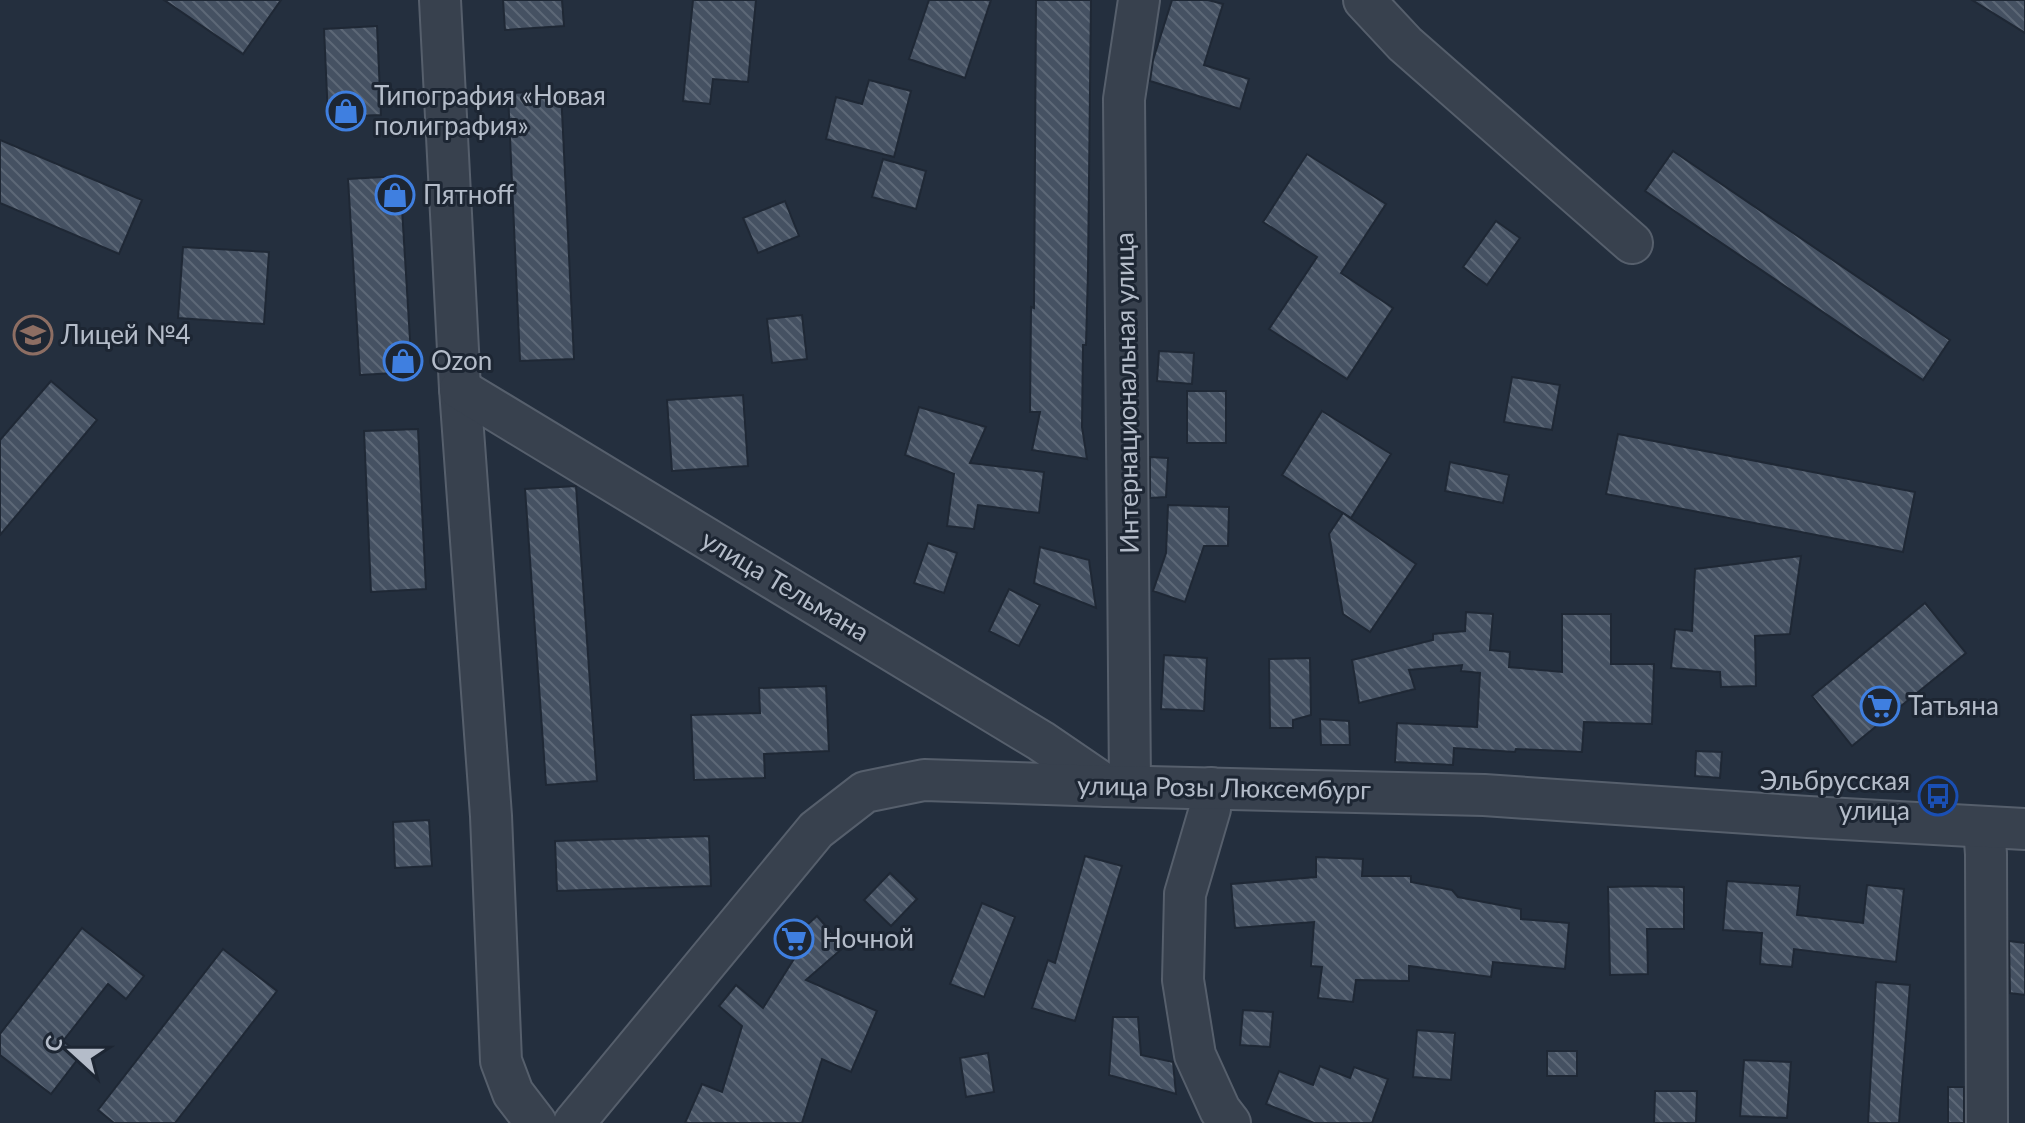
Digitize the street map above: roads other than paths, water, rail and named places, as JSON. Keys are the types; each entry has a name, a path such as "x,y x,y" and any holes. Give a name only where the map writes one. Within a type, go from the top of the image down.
{"street":[{"path":"440,0 460,389 491,816 501,1061 513,1093 536,1123"},
{"name":"Интернациональная улица","path":"1119,786 1124,99 1139,0"},
{"path":"1364,0 1405,44 1632,243"},
{"name":"улица Тельмана","path":"460,389 1070,760 1119,786"},
{"name":"улица Розы Люксембург","path":"574,1123 816,830 865,792 924,780 1484,795 2025,829"},
{"path":"1211,788 1210,809 1185,894 1183,980 1195,1055 1220,1110 1230,1123"},
{"path":"1984,827 1987,1123"}],"place":[{"name":"Типография «Новая полиграфия»","path":"346,111"},
{"name":"Пятнoff","path":"395,195"},
{"name":"Лицей №4","path":"33,335"},
{"name":"Ozon","path":"403,361"},
{"name":"Татьяна","path":"1880,706"},
{"name":"Эльбрусская улица","path":"1938,796"},
{"name":"Ночной","path":"794,939"}]}
